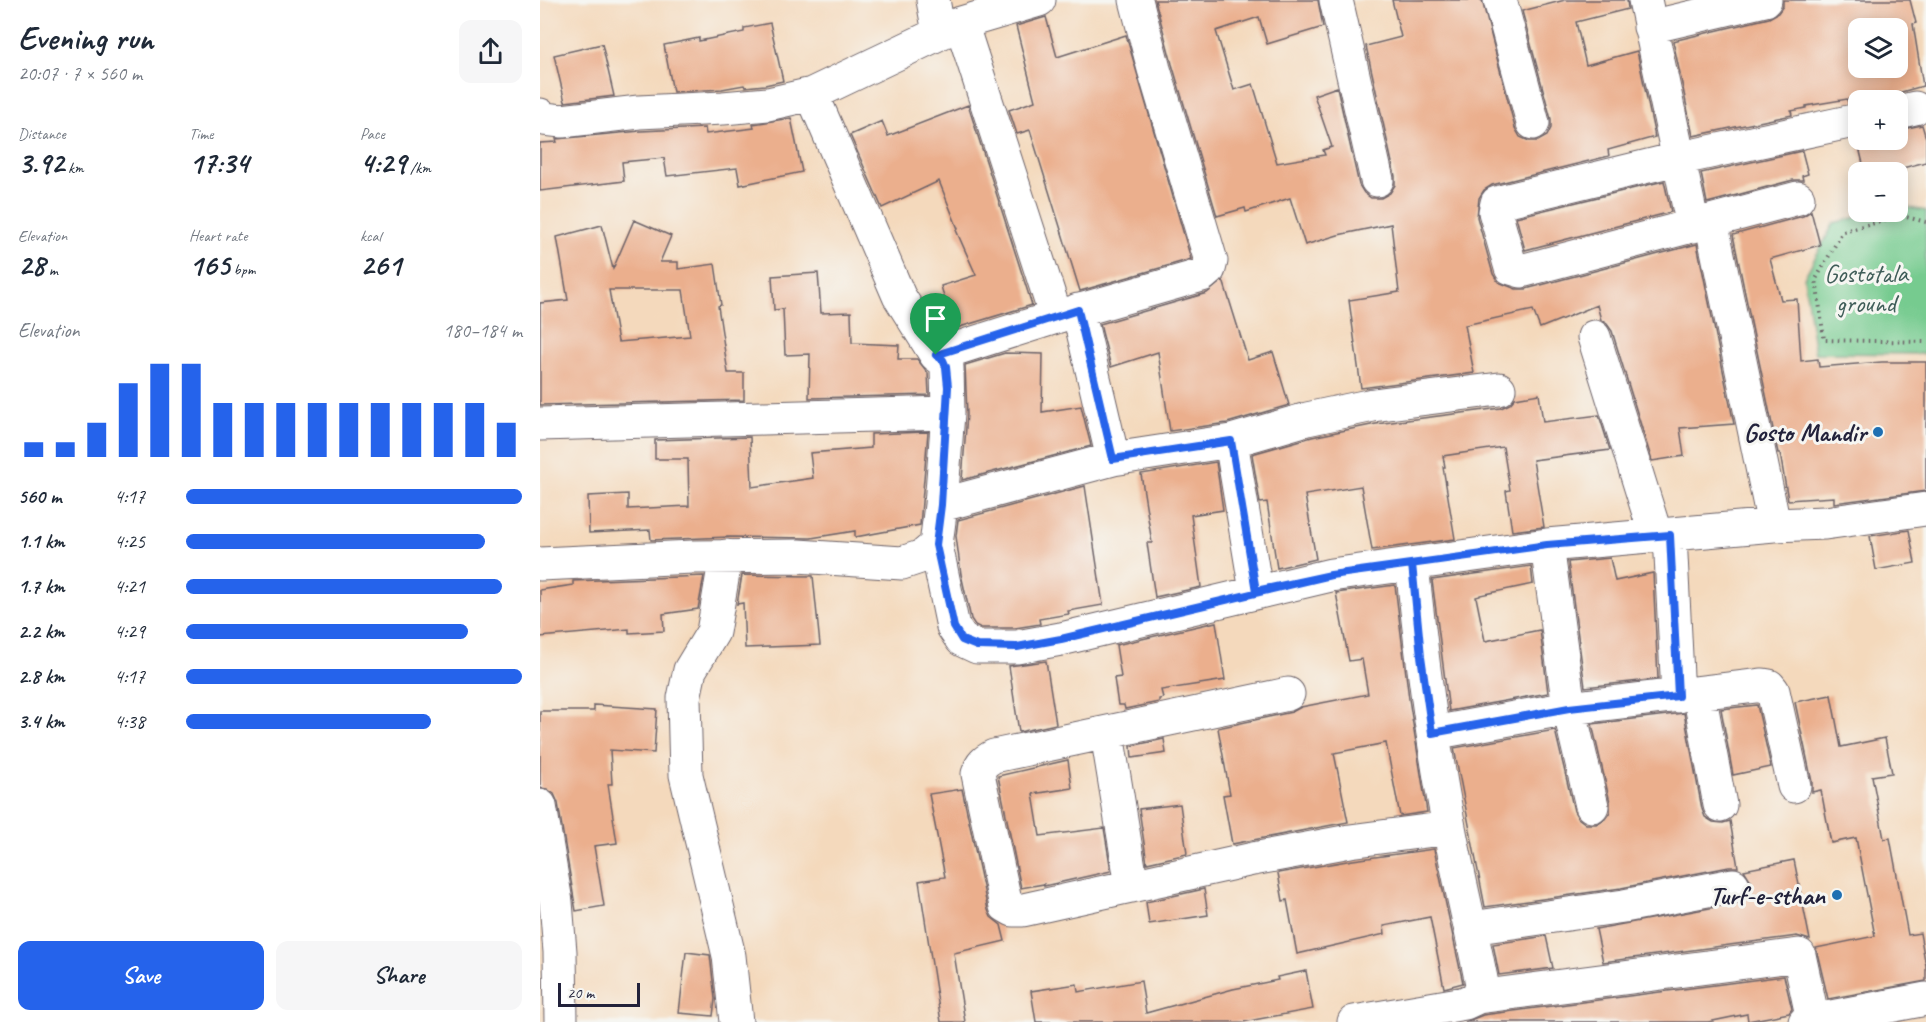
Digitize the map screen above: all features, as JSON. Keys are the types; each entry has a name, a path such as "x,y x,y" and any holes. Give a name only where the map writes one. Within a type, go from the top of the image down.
{"street":[{"path":"933,0 950,28 1067,314 1113,459"},
{"path":"540,115 544,119 562,121 639,112 768,104 812,94 950,28 1040,0"},
{"path":"936,355 1202,274 1209,269 1211,261 1136,0"},
{"path":"1336,0 1377,180"},
{"path":"1500,0 1533,123"},
{"path":"1765,0 1647,14 1677,159 1702,224 1774,525"},
{"path":"812,94 899,296 946,367 948,412 936,545 954,627 962,640 977,646 1017,647 1061,639 1331,575 1547,545 1825,522 1926,509"},
{"path":"1798,198 1517,271 1511,268 1495,212 1497,203 1508,200 1677,159 1848,122"},
{"path":"1594,337 1663,535 1689,694 1720,805"},
{"path":"941,505 1113,459 1231,441 1307,419 1373,405 1499,389"},
{"path":"540,424 948,412"},
{"path":"1231,441 1256,591"},
{"path":"540,564 726,556 798,556 902,563 923,556 936,545"},
{"path":"1547,545 1569,708 1592,806"},
{"path":"726,556 713,632 690,670 684,698 685,764 729,956 736,1022"},
{"path":"1412,564 1421,656 1432,733 1449,828 1482,984 1478,997"},
{"path":"1432,733 1569,708 1763,685 1769,686 1773,691 1794,786"},
{"path":"1288,694 994,756 981,766 978,774 1006,906 1013,910 1023,910 1253,859 1350,841 1449,828"},
{"path":"1107,734 1132,886"},
{"path":"540,806 548,902 560,952 561,1022"},
{"path":"1471,928 1624,906 1733,885"},
{"path":"1354,1022 1465,1003 1478,997 1799,956 1809,1021 1920,1007"}],"path":[{"path":"1926,222 1902,216 1843,231 1816,279 1824,340 1926,342"}],"green space":[{"name":"Gostotala ground","path":"1908,208 1926,211 1926,354 1815,353 1804,278 1834,223 1848,220 1848,222 1908,222"}],"building":[{"path":"1155,0 1318,0 1323,27 1267,44 1259,17 1216,31 1234,90 1253,84 1277,163 1325,155 1323,150 1332,147 1314,95 1337,87 1359,185 1371,198 1381,198 1390,193 1395,185 1395,176 1366,46 1401,37 1392,0 1482,0 1515,128 1520,137 1529,141 1538,141 1547,136 1551,128 1551,119 1522,11 1565,0 1627,0 1628,9 1576,22 1586,65 1637,51 1655,137 1608,150 1609,156 1492,185 1484,190 1479,198 1477,217 1493,274 1498,282 1516,289 1526,289 1697,244 1734,424 1680,428 1684,456 1652,461 1612,331 1601,320 1597,305 1540,328 1533,310 1465,325 1474,373 1361,388 1349,300 1399,292 1391,224 1338,235 1305,245 1290,198 1246,212 1245,208 1217,216"},
{"path":"1783,0 1910,0 1916,23 1913,24 1923,86 1908,90 1848,90 1848,103 1847,99 1806,106 1806,108 1791,111 1792,115 1693,136 1673,41 1769,18 1778,13 1783,6"},
{"path":"1046,17 1057,57 1126,35 1191,259 1080,291 1030,130 1017,134 1009,110 1035,101 1016,26"},
{"path":"770,23 783,81 745,87 744,85 722,89 673,92 664,45 744,32 744,28"},
{"path":"602,44 614,96 565,102 554,55"},
{"path":"968,105 1032,305 953,329 941,286 976,275 956,230 958,229 939,181 882,208 850,135 882,121 888,136"},
{"path":"791,118 802,172 740,185 737,168 667,176 664,158 622,162 624,181 540,191 540,143 557,142 556,139 641,131 705,128 706,134 754,128 753,124"},
{"path":"1922,125 1926,138 1926,162 1908,167 1908,162 1863,162 1860,150 1908,150 1908,128"},
{"path":"1802,151 1808,174 1802,176 1803,180 1793,180 1707,203 1701,173"},
{"path":"1664,181 1671,212 1525,250 1516,217"},
{"path":"1811,211 1820,245 1770,259 1781,300 1797,299 1801,361 1818,359 1819,367 1882,362 1926,362 1926,491 1834,503 1834,497 1788,500 1733,235 1803,216"},
{"path":"634,220 671,236 660,262 678,262 678,269 715,264 721,305 718,306 728,373 744,373 744,400 540,405 540,303 568,300 557,237 602,225 613,269","holes":["609,290 683,290 690,336 618,342"]},
{"path":"818,273 821,313 851,312 852,343 899,345 898,359 917,359 928,373 929,395 809,398 810,354 785,355 783,309 774,310 772,276"},
{"path":"1223,280 1248,360 1273,352 1289,405 1227,423 1170,431 1158,352 1111,367 1100,324 1207,293"},
{"path":"1005,353 1043,354 1042,412 1081,406 1091,446 962,480 967,414 965,365"},
{"path":"1539,394 1543,422 1599,415 1610,450 1533,460 1544,527 1512,531 1506,491 1510,490 1503,447 1443,456 1455,539 1372,550 1361,486 1305,495 1316,559 1277,568 1267,502 1260,503 1252,454 1312,437 1376,424 1501,408 1510,404 1515,398"},
{"path":"928,432 920,525 855,537 855,531 811,538 729,537 651,540 650,530 589,533 588,496 628,494 628,509 689,506 688,459 655,459 655,440 750,437 752,487 813,478 810,453 871,448 871,434"},
{"path":"1216,462 1223,510 1191,515 1201,587 1155,597 1147,543 1152,543 1141,474"},
{"path":"1085,486 1103,605 1068,611 1069,614 1039,619 1040,624 1015,628 981,628 975,625 971,619 961,574 956,536 958,520"},
{"path":"1909,530 1915,563 1876,570 1870,536"},
{"path":"1610,558 1615,581 1653,573 1658,679 1585,687 1568,562"},
{"path":"1531,566 1533,584 1476,597 1485,641 1540,630 1548,693 1449,711 1432,580"},
{"path":"742,575 813,576 820,645 745,648 743,603 737,604"},
{"path":"704,576 698,609 663,614 664,631 629,633 629,629 540,637 540,590 573,585 573,581"},
{"path":"1395,585 1409,699 1427,812 1400,816 1386,743 1334,753 1348,822 1232,844 1223,795 1230,794 1218,728 1292,712 1301,707 1368,694 1362,659 1349,661 1336,593"},
{"path":"1216,622 1225,680 1161,690 1163,698 1159,699 1159,702 1125,709 1124,705 1118,705 1114,678 1121,677 1116,645"},
{"path":"1046,661 1056,724 1019,732 1009,666"},
{"path":"1831,695 1841,747 1885,738 1892,773 1872,776 1884,839 1890,838 1908,935 1920,933 1926,966 1926,981 1828,999 1816,948 1875,936 1856,838 1831,843 1821,790 1812,792 1812,782 1795,702"},
{"path":"594,705 657,709 654,753 610,750 612,784 608,784 617,843 594,846 604,906 576,911 558,803 554,794 547,789 540,788 540,711 594,711"},
{"path":"1757,705 1771,767 1733,775 1721,709"},
{"path":"1684,713 1702,809 1705,817 1713,822 1730,821 1738,867 1621,888 1485,907 1454,748 1555,730 1574,811 1578,818 1586,824 1596,824 1605,819 1610,812 1610,802 1592,724"},
{"path":"1164,739 1166,753 1132,758 1131,746"},
{"path":"1068,760 1072,788 1033,794 1040,836 1104,828 1111,871 1044,886 1044,884 1021,888 998,776"},
{"path":"962,789 988,910 991,917 1001,925 1005,941 954,953 965,1022 941,1022 919,881 945,877 929,794"},
{"path":"1180,804 1187,854 1147,863 1139,809"},
{"path":"1434,849 1463,983 1444,988 1430,917 1384,926 1385,934 1297,954 1287,900 1283,901 1278,873"},
{"path":"1794,860 1810,940 1797,936 1603,962 1596,929 1737,903 1746,899 1751,891 1751,881 1744,870"},
{"path":"1204,889 1208,915 1149,924 1146,902"},
{"path":"1546,936 1553,968 1499,975 1493,944"},
{"path":"686,952 710,955 715,999 713,1016 679,1013"},
{"path":"1306,971 1313,1009 1243,1022 1036,1022 1031,991 1077,984 1078,992 1141,981 1146,1013"},
{"path":"1784,976 1792,1009 1789,1013 1748,1021 1747,1014 1708,1022 1465,1022 1483,1015"}],"place":[{"name":"Gosto Mandir","path":"1878,432"},
{"name":"Turf-e-sthan","path":"1837,895"}],"route":[{"path":"936,355 943,360 946,367 948,387 941,505 936,545 954,627 962,640 977,646 1017,647 1061,639 1331,575 1412,564 1421,656 1432,733 1569,708 1678,696 1670,535 1547,545 1331,575 1256,591 1231,441 1113,459 1078,310 936,355"}]}
